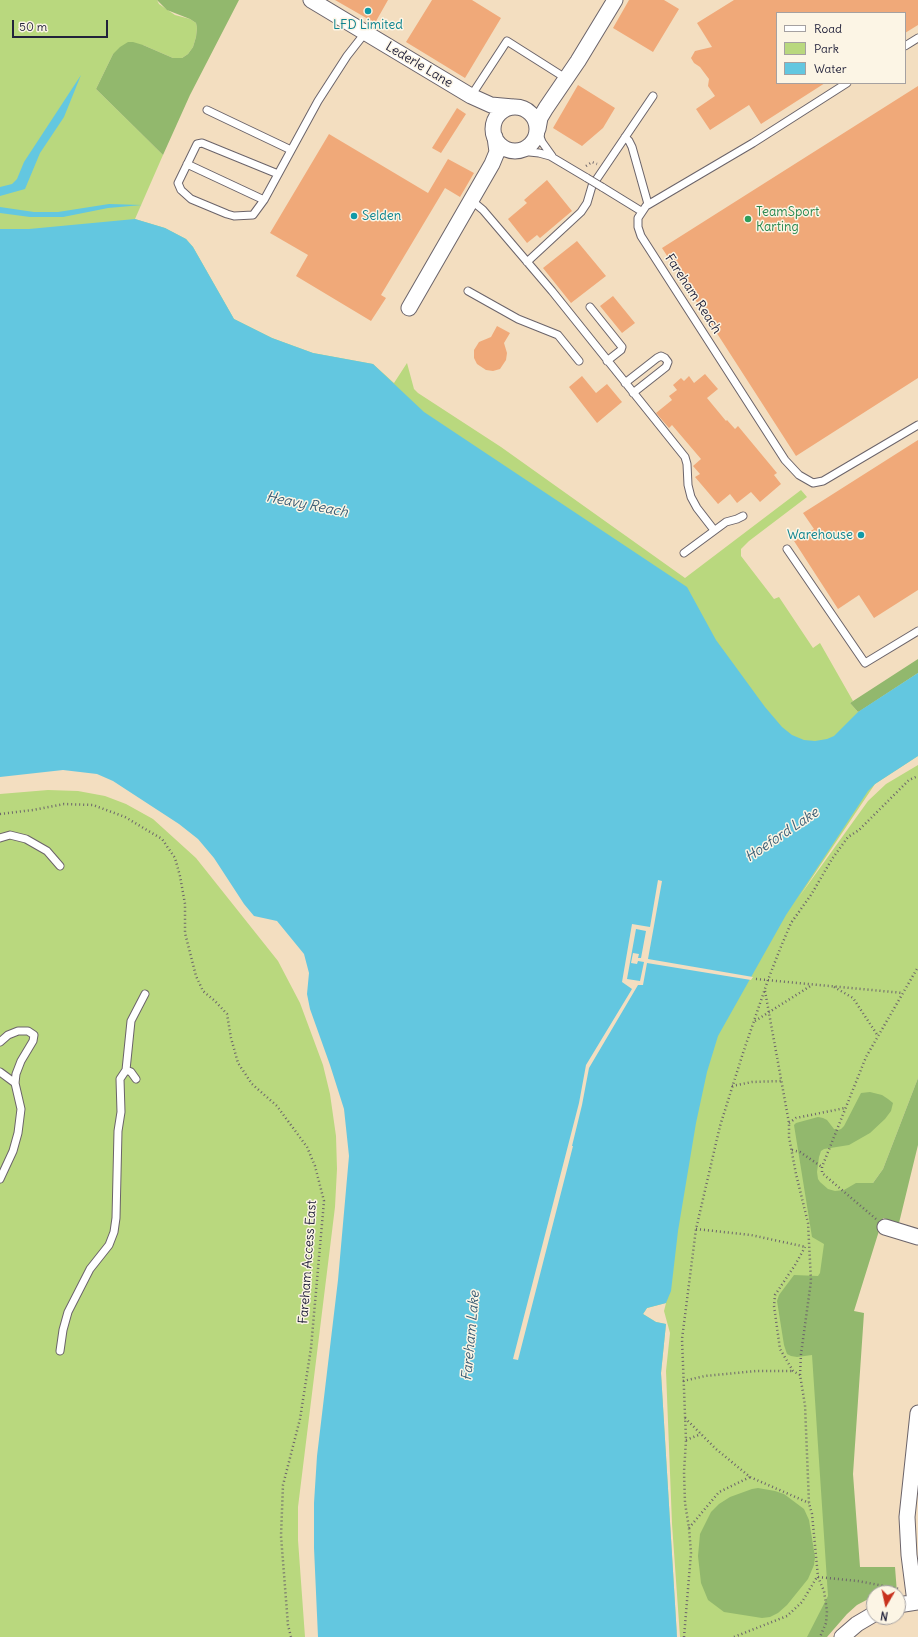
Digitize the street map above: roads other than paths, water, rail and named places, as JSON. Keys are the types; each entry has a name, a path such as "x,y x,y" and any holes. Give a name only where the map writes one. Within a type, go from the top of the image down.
{"street":[{"path":"488,171 504,155 526,149 533,143 542,116 615,0"},
{"name":"Lederle Lane","path":"318,2 468,95 491,105 516,107"},
{"path":"409,308 488,171 497,152 494,136 494,125 497,117 504,110 538,104 551,96 564,82"},
{"name":"Lederle Lane","path":"468,95 481,109 494,136"},
{"path":"516,107 528,110 532,114 537,122 538,130"},
{"path":"494,136 498,143 505,149 518,151"},
{"path":"885,1227 918,1237"},
{"path":"915,1598 909,1555 913,1518 918,1413"},
{"path":"842,1637 866,1619"}],"lane":[{"path":"278,174 202,144 197,144 178,183 181,190 191,199 234,216 254,215 264,200 291,150 347,56 366,33"},
{"path":"906,45 918,38"},
{"path":"468,95 507,41 564,82"},
{"path":"518,151 539,153 556,159 641,211 648,204 753,143 845,84"},
{"path":"527,262 581,212 587,203 592,186 653,96"},
{"path":"206,110 291,150"},
{"path":"538,130 544,146 556,159"},
{"path":"625,137 632,147 648,204"},
{"path":"187,164 264,200"},
{"path":"471,200 483,210 527,262 685,457 691,497 697,508 714,530"},
{"name":"Fareham Reach","path":"641,211 637,220 642,236 785,460 799,475 813,483 823,482 918,424"},
{"path":"468,291 512,317 558,335 579,360"},
{"path":"590,307 622,348 607,361"},
{"path":"625,384 657,358 661,356 665,358 668,362 667,366 633,393"},
{"path":"684,553 726,522 743,516"},
{"path":"787,549 865,663 918,631"},
{"path":"0,838 10,835 26,839 47,851 60,866"},
{"path":"60,1351 63,1330 68,1312 90,1268 109,1245 114,1232 116,1218 118,1131 121,1112 120,1079 126,1070 131,1021 145,994"},
{"path":"0,1042 8,1035 18,1031 28,1031 34,1035 33,1041 21,1061 16,1074 16,1083 21,1109 18,1133 13,1151 0,1179"},
{"path":"126,1070 131,1072 136,1079"},
{"path":"0,1072 16,1083"}],"water":[{"path":"81,75 64,117 40,153 25,189 0,196 0,187 12,184 17,179 24,162"},
{"path":"109,204 142,205 108,208 63,217 30,217 0,213 0,207 34,212 58,212"},
{"path":"135,219 165,228 186,239 193,247 234,319 272,338 313,353 373,364 424,412 687,587 716,640 765,707 782,727 792,735 804,740 815,741 834,736 858,712 918,673 918,756 875,784 868,791 786,915 718,1036 707,1072 696,1123 678,1231 671,1291 666,1303 647,1308 643,1314 656,1322 666,1324 661,1373 677,1637 318,1637 314,1548 314,1503 317,1456 338,1280 349,1156 344,1109 310,1009 307,994 309,973 304,954 277,921 254,916 244,904 214,858 198,839 179,824 113,781 97,774 63,770 0,777 0,229 29,229"}],"place":[{"name":"LFD Limited","path":"368,11"},
{"name":"Selden","path":"354,216"},
{"name":"TeamSport Karting","path":"748,219"},
{"name":"Warehouse","path":"861,535"}],"water label":[{"name":"Heavy Reach","path":"307,505"},
{"name":"Hoeford Lake","path":"782,835"},
{"name":"Fareham Lake","path":"471,1336"}]}
